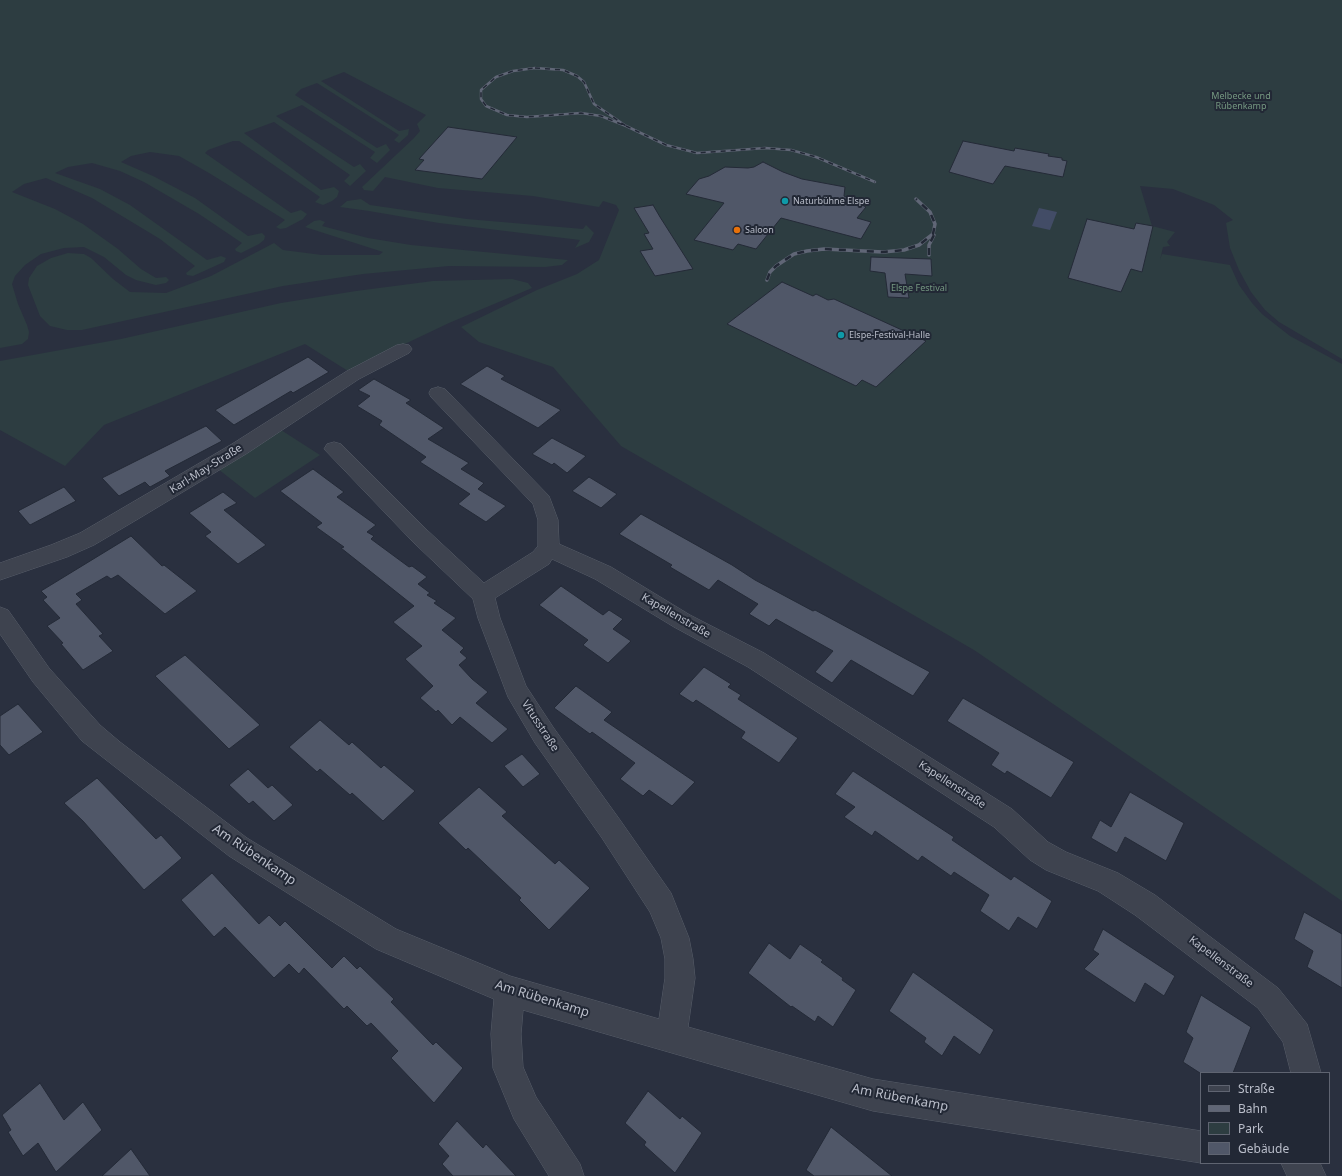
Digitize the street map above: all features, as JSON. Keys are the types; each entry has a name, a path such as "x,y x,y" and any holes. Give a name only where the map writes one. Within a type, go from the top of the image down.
{"street":[{"name":"Karl-May-Straße","path":"0,572 52,554 87,539 239,449 353,374 403,349"},
{"path":"334,448 420,536 483,595 541,558 549,548 548,520 542,501 438,393"},
{"name":"Kapellenstraße","path":"549,548 603,573 682,620 756,660 1003,818 1039,851 1056,861 1108,882 1145,905 1268,998 1296,1035 1306,1072"},
{"name":"Vitusstraße","path":"483,595 489,618 516,690 544,735 661,904 675,938 680,978 671,1038"},
{"name":"Am Rübenkamp","path":"0,616 41,675 91,733 111,750 238,847 386,939 510,991 873,1095 1200,1147"},
{"path":"510,991 506,1034 508,1068 525,1108 568,1176"},
{"path":"1298,1164 1310,1176"}],"green space":[{"path":"0,0 1342,0 1342,359 1279,322 1265,310 1251,292 1239,270 1230,248 1226,223 1233,220 1214,205 1173,189 1140,186 1152,226 1175,232 1167,242 1170,246 1163,247 1160,260 1162,254 1230,265 1239,285 1262,314 1290,336 1342,364 1342,901 974,650 621,446 553,367 479,342 461,327 537,290 577,274 599,260 619,210 616,205 603,201 599,207 533,196 438,188 385,177 373,191 364,190 362,187 420,131 417,124 426,115 344,72 321,81 399,131 409,129 408,135 399,143 394,140 399,135 317,83 301,89 295,95 377,148 386,144 390,150 377,163 370,158 375,152 302,105 276,116 354,167 360,164 366,171 350,186 344,181 350,175 274,122 244,133 321,190 334,187 339,191 337,197 332,201 323,205 315,202 320,197 239,141 233,141 208,150 205,153 291,213 301,210 307,214 303,219 286,228 280,229 276,227 285,220 179,156 150,152 131,156 121,162 153,176 195,198 248,236 262,233 265,236 264,240 259,244 241,253 235,249 242,243 199,214 144,182 120,171 92,163 68,167 55,173 100,189 130,205 207,260 221,256 226,258 224,262 193,276 187,275 186,273 195,266 160,239 92,198 46,178 24,184 12,192 55,209 83,224 118,249 141,269 156,278 166,277 169,280 166,283 156,285 136,280 126,275 104,257 84,247 64,248 41,254 25,265 15,276 12,284 18,304 27,325 29,332 28,339 22,344 0,348"},
{"path":"361,199 370,205 467,219 583,229 586,225 594,233 589,242 575,248 580,240 439,223 340,207 347,201"},
{"path":"320,220 325,222 322,226 368,238 411,245 568,260 562,265 545,267 449,266 363,274 283,286 82,330 67,330 50,326 40,316 28,285 29,278 37,266 51,258 68,253 84,254 91,258 113,279 130,292 166,293 211,276 274,243 283,250 322,255 379,255 383,252 305,227 314,221"},
{"path":"512,279 528,283 532,288 449,323 348,371 305,344 104,425 65,466 0,430 0,361 121,339 281,303 433,281"},
{"path":"281,430 320,455 255,498 218,469"}],"water":[{"path":"1039,208 1057,212 1050,230 1032,226"}],"building":[{"path":"448,127 517,137 482,179 415,170 424,160 419,159"},
{"path":"963,141 1014,151 1015,148 1049,154 1048,156 1062,158 1062,160 1067,161 1063,177 1005,166 993,184 949,172"},
{"name":"Naturbühne Elspe","path":"763,162 802,179 845,187 844,196 866,207 857,218 871,222 861,239 781,218 756,249 738,244 733,250 694,240 724,203 686,194 699,179 709,176 725,167 748,168 754,167"},
{"path":"653,205 693,269 655,276 640,251 653,249 644,234 649,233 634,208"},
{"path":"1087,219 1134,229 1136,223 1153,226 1142,272 1131,269 1121,292 1068,278"},
{"path":"871,257 931,259 932,276 905,274 909,298 888,297 885,273 870,271"},
{"name":"Elspe-Festival-Halle","path":"782,282 813,296 816,294 828,300 834,299 926,341 876,387 862,380 856,386 727,324"},
{"path":"308,357 329,372 293,393 291,391 234,425 215,410"},
{"path":"487,366 505,376 501,379 561,410 538,428 460,384"},
{"path":"374,379 411,400 406,403 444,428 428,439 469,463 461,469 484,483 478,489 506,506 486,522 458,504 470,494 420,462 426,457 379,425 382,421 357,406 370,396 358,390"},
{"path":"206,426 222,441 165,471 170,476 150,487 145,482 119,496 102,478"},
{"path":"552,438 586,456 567,473 554,463 552,465 532,454"},
{"path":"313,469 344,492 337,497 376,525 367,532 374,536 371,539 409,567 412,566 427,577 418,584 430,593 427,595 437,601 434,603 456,618 442,630 464,648 460,652 467,658 459,665 472,679 488,692 476,703 508,729 492,743 460,717 452,725 438,710 436,712 420,698 433,686 405,659 422,646 393,622 414,606 341,548 344,547 316,527 322,523 280,491"},
{"path":"589,477 617,494 601,508 572,491"},
{"path":"64,487 76,501 30,525 18,511"},
{"path":"223,492 237,503 224,510 266,545 238,564 205,536 211,532 189,513"},
{"path":"641,514 732,565 755,580 813,611 815,610 930,672 913,696 851,660 832,683 815,672 833,651 776,619 769,626 749,614 758,604 718,580 709,590 670,567 672,565 619,534"},
{"path":"131,536 162,566 164,565 197,591 165,614 118,575 111,579 107,576 76,594 82,600 76,604 103,634 99,636 113,651 83,670 61,644 63,643 47,626 60,618 43,600 47,597 41,591"},
{"path":"561,586 603,615 609,610 623,619 613,629 631,641 608,663 583,645 588,640 539,605"},
{"path":"185,655 260,725 229,749 155,676"},
{"path":"704,667 731,684 728,687 741,695 738,699 798,738 779,763 741,738 745,732 696,700 693,703 679,694"},
{"path":"576,686 612,712 604,720 695,782 672,806 649,790 643,796 620,779 635,763 592,732 590,734 554,708"},
{"path":"963,698 1074,762 1051,798 1007,771 1005,774 991,765 999,753 947,721"},
{"path":"18,704 43,732 9,755 0,745 0,716"},
{"path":"320,720 349,745 352,742 381,768 384,765 415,791 383,821 352,793 350,795 320,769 317,772 289,747"},
{"path":"522,754 540,774 523,787 504,766"},
{"path":"248,769 268,788 272,785 293,805 274,821 253,801 249,804 229,785"},
{"path":"853,771 954,837 952,840 1011,880 1014,876 1052,901 1037,929 1018,917 1009,931 980,911 989,895 954,872 951,876 922,856 918,861 875,831 872,836 844,817 855,807 835,794"},
{"path":"97,778 156,839 161,835 182,858 144,890 83,821 64,803"},
{"path":"479,787 507,812 502,816 555,864 559,860 590,888 549,930 519,900 521,898 468,848 466,850 438,823"},
{"path":"1130,792 1184,823 1166,861 1125,837 1117,853 1091,838 1100,820 1111,827"},
{"path":"212,873 259,924 269,915 280,926 285,921 332,968 344,956 357,969 360,966 394,999 391,1002 433,1045 436,1042 463,1068 434,1103 391,1058 398,1051 371,1023 367,1026 347,1006 344,1009 304,968 299,974 289,964 274,978 225,927 214,937 181,900"},
{"path":"1304,912 1342,934 1342,988 1307,967 1313,951 1294,939"},
{"path":"1103,929 1175,976 1164,996 1145,983 1135,1003 1084,969 1099,954 1093,950"},
{"path":"769,943 790,959 800,944 823,960 821,962 843,978 842,980 856,990 833,1027 818,1016 815,1022 792,1006 791,1007 748,973"},
{"path":"913,972 994,1030 980,1055 954,1036 942,1056 924,1042 926,1038 889,1011"},
{"path":"1201,995 1251,1027 1233,1072 1200,1073 1183,1062 1193,1038 1186,1032"},
{"path":"40,1083 64,1120 83,1102 102,1130 56,1172 38,1143 23,1156 8,1132 11,1130 2,1115"},
{"path":"648,1091 680,1119 682,1116 702,1133 675,1173 644,1145 646,1142 625,1123"},
{"path":"457,1121 483,1148 486,1144 516,1176 453,1176 442,1164 449,1156 438,1144"},
{"path":"831,1127 892,1176 814,1176 806,1170"},
{"path":"131,1149 150,1176 102,1176"}],"railway":[{"path":"535,68 563,70 577,76 584,82 594,104 626,126 601,116 581,113 527,117 507,115 486,106 481,99 481,90 496,77 513,71 535,68"},
{"path":"626,126 666,145 697,153 765,148 791,150 816,157 875,182"},
{"path":"767,280 770,272 776,266 794,254 807,251 824,249 883,252 904,250 919,245 933,234 935,224 930,212 916,199"},
{"path":"929,255 929,245 934,235"}],"place":[{"name":"Naturbühne Elspe","path":"785,201"},
{"name":"Saloon","path":"737,230"},
{"name":"Elspe-Festival-Halle","path":"841,335"}],"park label":[{"name":"Melbecke und Rübenkamp","path":"1241,102"},
{"name":"Elspe Festival","path":"919,288"}]}
